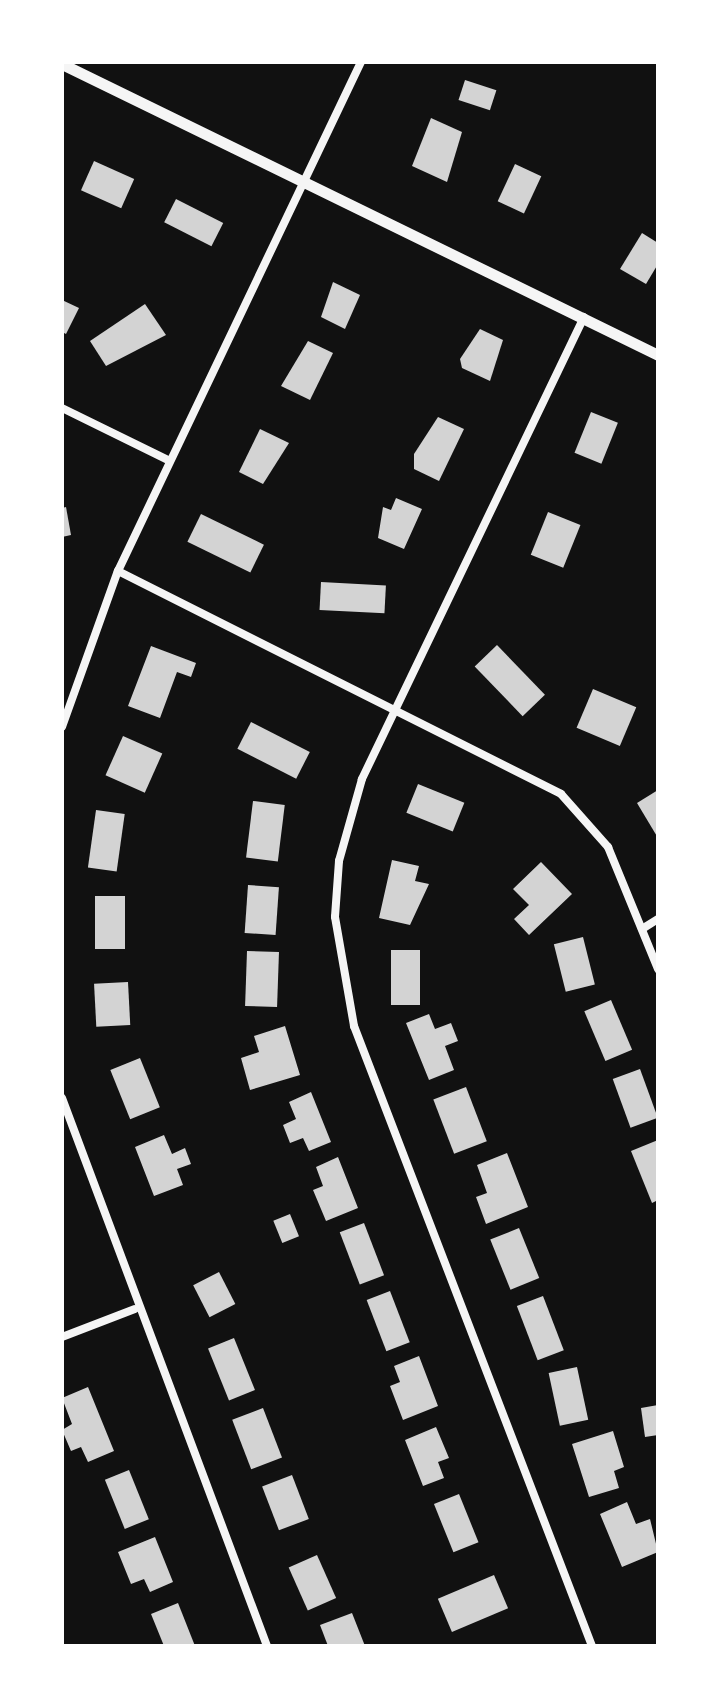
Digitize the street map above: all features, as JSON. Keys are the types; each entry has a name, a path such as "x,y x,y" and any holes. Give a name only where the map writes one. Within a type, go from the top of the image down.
{"street":[{"path":"62,727 118,571 361,62"},
{"path":"62,64 306,178 658,355"},
{"path":"579,1646 591,1644 346,999 336,931 339,861 357,792 584,317"},
{"path":"62,408 170,461"},
{"path":"118,571 545,783 574,805 608,847 658,969"},
{"path":"642,929 658,919"},
{"path":"62,1098 135,1309 267,1646"},
{"path":"62,1337 135,1309"}],"building":[{"path":"465,80 496,90 490,110 459,100"},
{"path":"431,118 462,132 447,182 412,166"},
{"path":"94,161 134,179 121,208 81,190"},
{"path":"515,164 541,176 524,213 498,201"},
{"path":"176,199 223,223 211,246 164,222"},
{"path":"642,233 658,243 658,264 646,284 620,269"},
{"path":"333,282 360,295 345,329 321,317"},
{"path":"62,300 79,308 66,334 62,332"},
{"path":"145,304 166,335 106,366 90,341"},
{"path":"480,329 503,340 490,381 462,368 460,359"},
{"path":"308,341 333,353 310,400 281,386"},
{"path":"591,412 618,423 601,464 575,453"},
{"path":"438,417 464,429 439,481 414,469 414,454"},
{"path":"260,429 289,443 263,484 239,472"},
{"path":"396,498 422,509 404,549 378,538 383,507 391,510"},
{"path":"66,507 71,535 62,537 62,508"},
{"path":"548,512 580,525 563,568 531,555"},
{"path":"201,514 264,545 250,573 187,542"},
{"path":"321,582 386,585 384,613 320,610"},
{"path":"497,645 545,695 523,716 475,667"},
{"path":"151,646 196,663 191,677 177,672 160,718 128,706"},
{"path":"593,689 636,707 620,746 577,728"},
{"path":"251,722 310,752 296,779 237,749"},
{"path":"123,736 162,753 145,793 106,775"},
{"path":"418,784 464,803 453,831 406,813"},
{"path":"658,790 658,838 637,803"},
{"path":"253,801 285,805 278,861 246,858"},
{"path":"96,810 125,814 117,871 88,867"},
{"path":"392,860 419,866 415,881 429,884 410,925 379,918"},
{"path":"541,862 572,894 529,935 514,919 529,905 513,889"},
{"path":"248,885 279,887 276,935 245,933"},
{"path":"95,896 125,896 125,949 95,949"},
{"path":"583,937 595,985 566,992 554,944"},
{"path":"391,950 420,950 420,1005 391,1005"},
{"path":"247,951 279,952 277,1007 245,1006"},
{"path":"128,982 130,1025 96,1027 94,984"},
{"path":"611,1000 632,1050 605,1061 584,1011"},
{"path":"429,1014 435,1029 451,1023 458,1041 445,1046 454,1070 429,1080 406,1023"},
{"path":"285,1026 300,1075 250,1090 241,1058 259,1052 254,1036"},
{"path":"140,1058 160,1107 130,1119 110,1070"},
{"path":"640,1069 658,1118 631,1128 613,1079"},
{"path":"466,1087 487,1141 454,1154 433,1100"},
{"path":"311,1092 331,1142 309,1151 303,1138 290,1143 283,1125 296,1119 289,1102"},
{"path":"164,1135 172,1154 185,1148 191,1164 177,1169 183,1185 154,1196 135,1147"},
{"path":"658,1140 658,1200 652,1203 631,1151"},
{"path":"507,1153 528,1207 486,1224 476,1197 487,1193 477,1165"},
{"path":"338,1157 358,1208 326,1221 313,1190 323,1186 316,1167"},
{"path":"290,1214 299,1236 282,1243 273,1221"},
{"path":"364,1223 384,1275 360,1285 340,1232"},
{"path":"519,1228 539,1278 510,1290 490,1240"},
{"path":"219,1272 235,1304 210,1317 193,1285"},
{"path":"390,1291 410,1342 386,1351 367,1300"},
{"path":"543,1296 564,1350 538,1360 517,1306"},
{"path":"234,1338 255,1390 229,1400 208,1348"},
{"path":"419,1356 438,1406 403,1420 390,1386 400,1382 394,1366"},
{"path":"577,1367 588,1420 560,1426 549,1373"},
{"path":"88,1387 114,1451 88,1462 81,1447 71,1451 62,1430 72,1424 62,1398"},
{"path":"658,1405 658,1435 645,1437 641,1408"},
{"path":"263,1408 282,1457 251,1469 232,1420"},
{"path":"436,1427 449,1458 438,1462 444,1478 423,1486 405,1440"},
{"path":"613,1431 624,1467 614,1471 619,1488 589,1497 572,1444"},
{"path":"129,1470 149,1519 125,1529 105,1480"},
{"path":"292,1475 309,1519 279,1530 262,1486"},
{"path":"459,1494 478,1542 453,1552 434,1504"},
{"path":"627,1502 636,1524 650,1519 658,1552 622,1567 600,1514"},
{"path":"155,1537 173,1582 150,1592 144,1579 131,1584 118,1552"},
{"path":"317,1555 336,1598 308,1611 289,1568"},
{"path":"494,1575 508,1608 452,1632 438,1599"},
{"path":"178,1603 195,1646 164,1646 151,1614"},
{"path":"352,1613 365,1646 328,1646 320,1625"}]}
